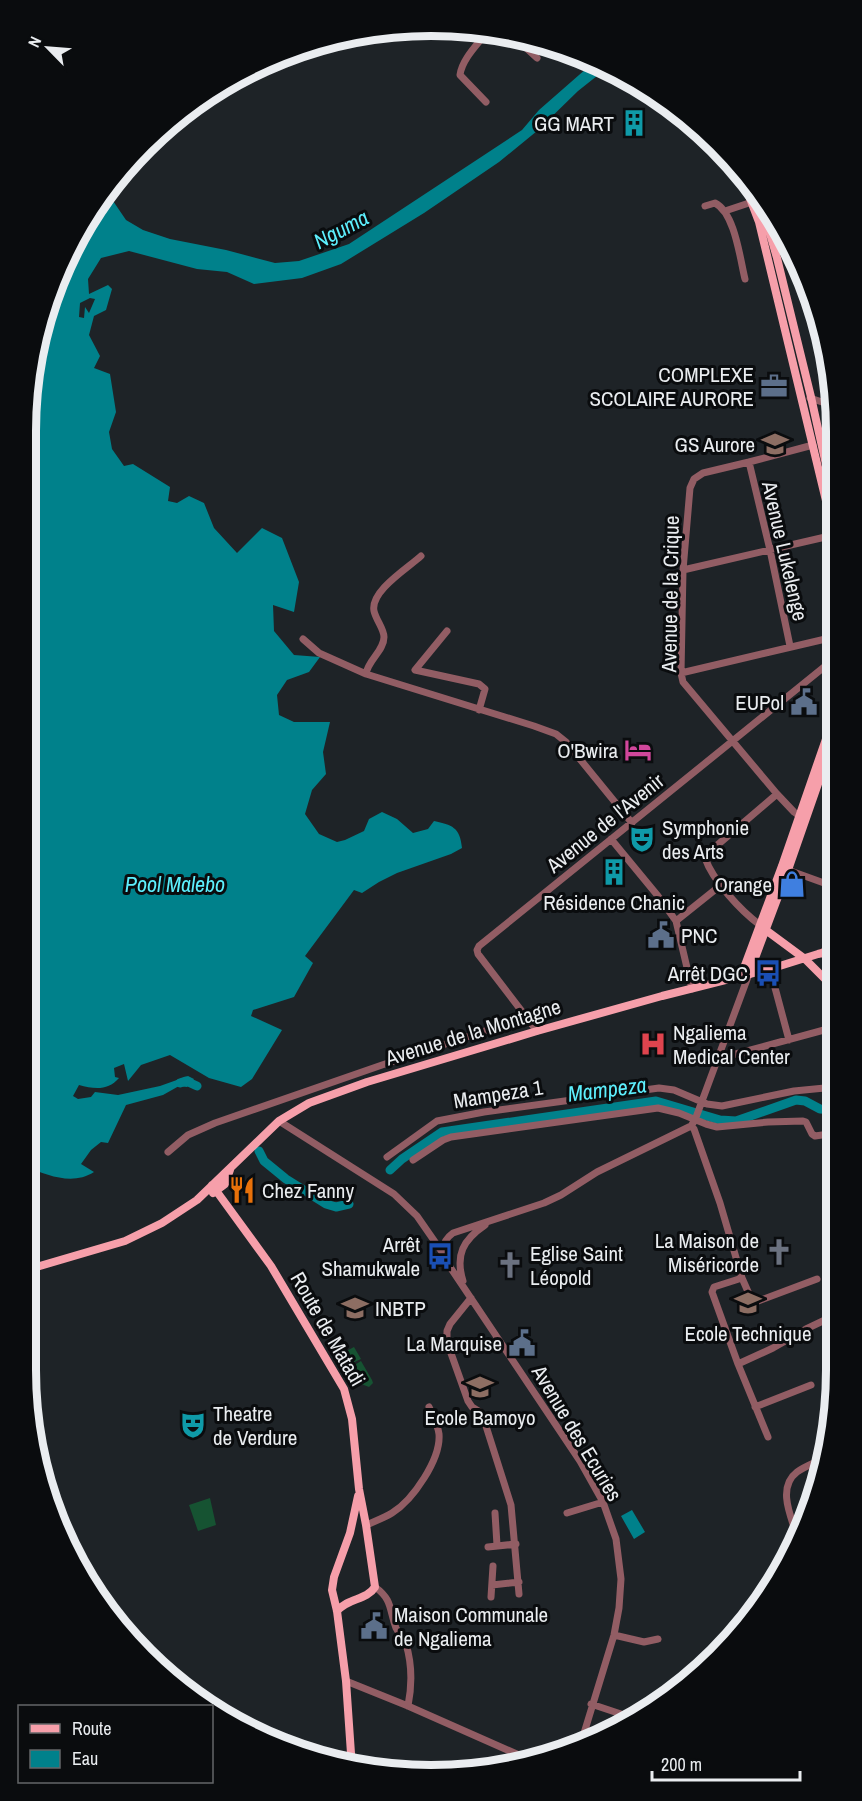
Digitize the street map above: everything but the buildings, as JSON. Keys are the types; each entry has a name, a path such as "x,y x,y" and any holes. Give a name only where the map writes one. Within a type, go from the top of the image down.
{"main road":[{"path":"752,202 759,222 826,500"},
{"path":"768,226 826,464"},
{"path":"745,975 802,818 826,742"},
{"path":"763,928 788,870 802,818 826,758"},
{"path":"763,928 805,959 826,980"},
{"path":"822,953 826,955"},
{"name":"Avenue de la Montagne","path":"214,1188 279,1121 309,1102 366,1082 537,1031 822,953"},
{"name":"Avenue de la Montagne","path":"214,1188 225,1184 228,1173 237,1163"},
{"path":"225,1184 225,1202"},
{"path":"36,1267 125,1241 162,1223 214,1188 225,1202"},
{"name":"Route de Matadi","path":"225,1202 271,1266 344,1389 352,1419 359,1489 375,1587"},
{"name":"Route de Matadi","path":"351,1756 346,1681 332,1590 334,1577 350,1533 359,1489"},
{"path":"350,1533 367,1529"},
{"path":"337,1611 342,1605 369,1594 375,1587"}],"street":[{"path":"482,39 468,57 460,75 486,102"},
{"path":"526,48 537,58"},
{"path":"725,211 752,202"},
{"path":"705,206 717,204 725,211 730,221 745,279"},
{"path":"801,399 811,397 825,402"},
{"path":"749,462 813,445"},
{"name":"Avenue de la Crique","path":"749,462 703,473 694,479 690,488 683,570 681,673 688,689 733,739 777,794 802,818"},
{"name":"Avenue Lukelenge","path":"749,462 790,646"},
{"path":"683,570 826,536"},
{"path":"366,674 367,668 383,645 385,635 374,609 375,600 388,583 421,556"},
{"path":"447,632 416,670 479,684 485,689 479,710"},
{"path":"303,639 319,652 366,674 556,734 566,742 632,823"},
{"path":"681,673 826,639"},
{"name":"Avenue de l'Avenir","path":"537,1031 478,954 477,948 826,665"},
{"path":"763,928 743,911 721,885 705,861 705,855 777,794"},
{"path":"611,840 658,896 675,921 692,989"},
{"path":"788,870 826,884"},
{"path":"675,921 721,885"},
{"path":"822,953 826,949"},
{"path":"770,969 789,1040"},
{"path":"745,975 740,998 694,1120 694,1129 720,1203 742,1278 753,1303 817,1280"},
{"path":"168,1152 188,1135 215,1123 527,1017"},
{"path":"717,1059 826,1030"},
{"name":"Mampeza 1","path":"387,1157 437,1121 484,1112 659,1088 674,1090 713,1106 722,1106 794,1091 826,1088"},
{"path":"413,1160 443,1140 456,1136 658,1108 717,1126 803,1121 815,1136 826,1134"},
{"name":"Avenue des Ecuries","path":"430,1234 453,1233 526,1210 561,1195 597,1172 694,1120"},
{"name":"Avenue des Ecuries","path":"279,1121 394,1194 417,1216 580,1461 603,1502 616,1539 621,1579 619,1608 614,1635 582,1735"},
{"name":"Avenue des Ecuries","path":"469,1295 459,1267 463,1246 467,1239 492,1221"},
{"path":"442,1252 445,1241 453,1233"},
{"path":"742,1278 714,1287 712,1292 768,1437"},
{"path":"469,1295 448,1326 447,1342 468,1401 480,1412 511,1505 519,1594"},
{"path":"738,1364 774,1348 826,1319"},
{"path":"755,1407 811,1384"},
{"path":"367,1529 393,1513 408,1499 426,1474 439,1445 437,1424 429,1407"},
{"path":"794,1525 786,1496 787,1488 795,1473 815,1463"},
{"path":"567,1513 603,1502"},
{"path":"495,1513 496,1545"},
{"path":"488,1546 516,1544"},
{"path":"491,1597 494,1566"},
{"path":"492,1585 519,1582"},
{"path":"375,1587 384,1593 388,1600 396,1628 405,1642 412,1686 408,1706"},
{"path":"614,1635 644,1642 658,1639"},
{"path":"346,1681 519,1755"},
{"path":"591,1704 623,1715"}],"green space":[{"path":"354,1347 361,1359 344,1367 348,1372 361,1361 373,1383 369,1387 351,1380 337,1356"},
{"path":"210,1498 216,1525 198,1531 189,1505"}],"water":[{"name":"Pool Malebo","path":"587,68 599,74 499,162 424,213 341,264 302,278 254,284 227,272 197,269 129,251 101,258 88,279 89,294 108,285 112,289 106,310 94,316 89,335 100,356 94,368 110,374 116,412 109,432 112,449 124,466 133,464 170,487 168,501 177,503 189,496 204,503 214,528 237,553 262,528 282,538 299,582 294,612 273,605 274,631 294,655 320,657 309,672 287,680 277,695 279,715 294,722 330,722 323,752 326,774 312,790 305,814 319,834 337,842 364,831 369,819 382,812 397,819 413,833 428,829 434,821 446,824 457,831 462,848 397,873 362,893 354,890 305,956 313,963 294,997 253,1010 251,1016 282,1030 252,1079 241,1087 209,1078 170,1055 141,1065 128,1081 124,1064 114,1068 115,1077 119,1078 115,1082 105,1087 95,1088 79,1085 73,1096 78,1099 91,1097 95,1092 118,1095 160,1086 188,1076 194,1079 187,1087 179,1086 163,1095 126,1105 108,1143 101,1142 91,1150 81,1164 94,1172 69,1179 36,1171 37,405 39,379 49,329 77,256 89,233 112,199 126,220 143,230 170,239 275,263 299,261 349,244 522,130 539,110","holes":["90,298 95,299 89,313 85,307 84,318 79,317 80,303"]},
{"path":"632,1510 645,1532 634,1539 621,1516"}],"waterway":[{"name":"Mampeza","path":"180,1083 186,1081 197,1086"},
{"name":"Mampeza","path":"390,1170 402,1159 442,1132 656,1101 720,1120 736,1121 796,1100 826,1109"},
{"name":"Mampeza","path":"259,1151 264,1161 286,1179 326,1204 336,1207 349,1204"}],"place":[{"name":"GG MART","path":"634,123"},
{"name":"COMPLEXE SCOLAIRE AURORE","path":"774,386"},
{"name":"GS Aurore","path":"775,444"},
{"name":"EUPol","path":"804,702"},
{"name":"O'Bwira","path":"638,750"},
{"name":"Symphonie des Arts","path":"642,839"},
{"name":"Résidence Chanic","path":"614,872"},
{"name":"Orange","path":"792,884"},
{"name":"PNC","path":"661,935"},
{"name":"Arrêt DGC","path":"768,973"},
{"name":"Ngaliema Medical Center","path":"653,1044"},
{"name":"Chez Fanny","path":"242,1190"},
{"name":"La Maison de Miséricorde","path":"779,1252"},
{"name":"Arrêt Shamukwale","path":"440,1256"},
{"name":"Eglise Saint Léopold","path":"510,1265"},
{"name":"Ecole Technique","path":"748,1303"},
{"name":"INBTP","path":"355,1308"},
{"name":"La Marquise","path":"522,1343"},
{"name":"Ecole Bamoyo","path":"480,1387"},
{"name":"Theatre de Verdure","path":"193,1425"},
{"name":"Maison Communale de Ngaliema","path":"374,1626"}],"water label":[{"name":"Nguma","path":"341,229"}]}
